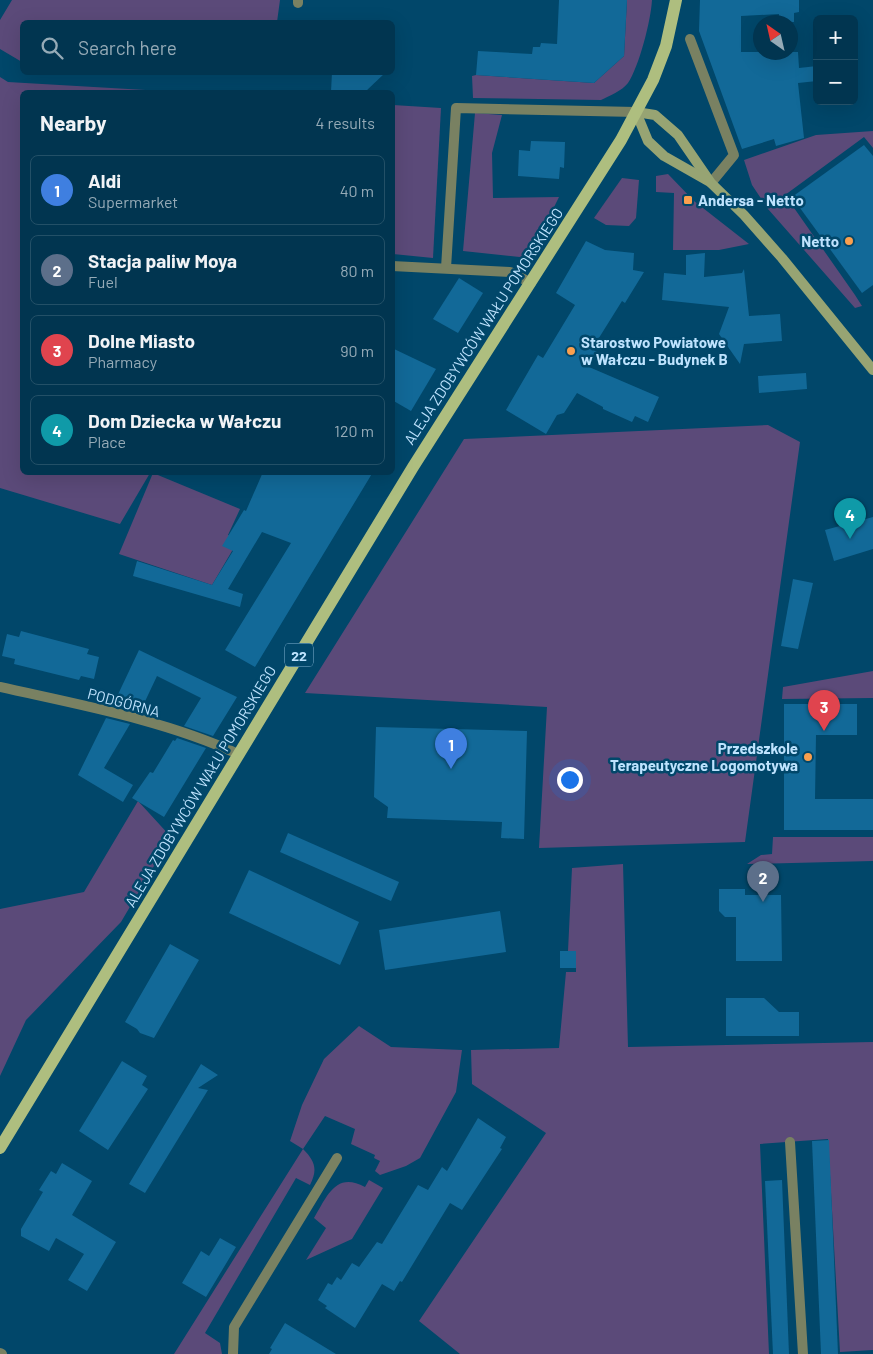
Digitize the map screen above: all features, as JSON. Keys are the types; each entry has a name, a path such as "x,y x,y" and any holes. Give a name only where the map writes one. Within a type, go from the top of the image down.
{"main road":[{"name":"ALEJA ZDOBYWCÓW WAŁU POMORSKIEGO","path":"0,1148 413,467 605,167 653,80 666,46 676,0"},
{"path":"636,112 648,141 664,156 711,183"},
{"path":"636,112 655,115 678,135 711,183 744,215 782,258 873,370"}],"street":[{"path":"690,39 734,155 711,183"},
{"path":"446,268 456,108 636,112"},
{"path":"395,266 510,272 531,283"},
{"name":"PODGÓRNA","path":"0,686 120,715 213,744 238,754"},
{"path":"790,1142 803,1354"},
{"path":"233,1354 234,1327 337,1158"}],"shaded area":[{"path":"12,0 280,0 277,20 20,20 20,61 0,49 0,20"},
{"path":"627,0 652,0 647,31 640,55 628,83 619,91 601,100 473,98 472,76 476,75 594,83 624,56"},
{"path":"0,77 8,82 146,90 20,90 20,475 149,475 120,524 0,488"},
{"path":"395,105 441,108 433,258 395,254"},
{"path":"475,113 502,115 492,153 493,198 559,197 529,258 463,251"},
{"path":"873,131 873,148 864,137 785,195 862,306 855,308 768,209 752,185 744,160 816,135"},
{"path":"668,174 694,201 749,244 719,250 673,250 674,193 656,192 656,176"},
{"path":"622,178 639,180 636,218 629,226 606,225 594,218"},
{"path":"768,425 800,442 745,842 539,848 547,707 305,693 464,439"},
{"path":"152,475 158,475 240,509 228,535 239,539 212,585 119,554"},
{"path":"873,671 873,698 782,699 783,687"},
{"path":"138,801 171,837 121,922 26,1020 0,1076 0,909 84,892"},
{"path":"773,837 873,837 873,861 747,864 761,855 772,854"},
{"path":"623,864 628,1047 873,1042 873,1350 840,1352 828,1139 760,1144 769,1354 460,1354 419,1321 546,1133 472,1084 471,1050 559,1048 566,972 576,972 576,951 568,951 572,868"},
{"path":"359,1026 391,1047 462,1050 456,1092 420,1158 406,1166 380,1175 375,1171 380,1161 374,1158 375,1155 351,1144 355,1129 325,1116 303,1149 290,1141 302,1105 324,1059"},
{"path":"303,1149 313,1161 314,1166 314,1174 310,1185 296,1178 205,1333 220,1343 222,1354 174,1354"},
{"path":"369,1180 383,1188 352,1239 306,1260 326,1228 314,1218 328,1194 340,1184 347,1182 365,1187"}],"building":[{"path":"559,0 627,0 624,56 594,83 476,75 478,51 532,54 533,47 540,47 541,43 557,44"},
{"path":"700,0 799,0 799,12 794,13 794,15 741,16 741,52 753,52 753,60 798,60 798,52 799,68 813,66 813,81 798,83 804,138 776,146 774,139 742,149 699,31"},
{"path":"332,75 383,75 367,90 331,90"},
{"path":"531,141 565,142 564,168 560,167 559,179 518,176 519,150 530,151"},
{"name":"Netto","path":"864,145 873,156 873,285 862,293 792,197"},
{"name":"Starostwo Powiatowe w Wałczu - Budynek B","path":"586,241 605,250 634,253 633,270 644,272 625,303 622,301 592,349 599,353 589,367 659,397 648,422 635,416 632,422 603,409 603,407 577,393 564,413 557,415 546,434 506,410 538,355 543,358 575,305 556,293"},
{"path":"705,253 704,277 742,273 744,269 749,316 780,314 782,341 744,344 740,364 719,334 729,307 662,300 664,273 686,275 686,255"},
{"path":"459,278 483,293 458,333 433,319"},
{"path":"395,349 436,369 411,411 395,402"},
{"path":"806,373 807,389 759,393 758,376"},
{"path":"262,475 371,475 255,667 225,650 291,543 262,532 228,589 243,594 240,607 133,576 137,561 212,585 233,551 222,546 244,510 246,511"},
{"path":"873,517 873,549 834,561 825,530"},
{"path":"793,579 813,583 798,649 781,646"},
{"path":"21,631 89,649 87,654 99,657 94,679 81,676 79,680 14,664 15,659 2,656 7,634 19,637"},
{"path":"139,650 237,697 213,736 184,726 201,698 157,676 140,712 113,705"},
{"path":"784,704 857,704 857,735 816,735 815,799 873,799 873,830 784,830"},
{"path":"106,718 130,724 104,768 133,785 123,802 78,775"},
{"path":"376,727 527,731 524,839 501,838 502,822 387,818 388,807 374,797"},
{"path":"177,738 206,748 164,817 132,798 150,772 153,773 173,740 175,741"},
{"path":"288,833 399,882 391,901 280,852"},
{"path":"249,870 359,922 340,965 229,913"},
{"path":"719,889 745,889 745,895 781,895 782,961 736,961 736,917 725,917 719,911"},
{"path":"500,911 506,952 385,970 379,930"},
{"path":"170,944 199,960 154,1038 140,1033 125,1022"},
{"path":"560,951 576,951 576,968 560,968"},
{"path":"726,998 764,998 779,1012 799,1012 799,1036 726,1036"},
{"path":"122,1061 147,1076 142,1085 148,1089 108,1150 79,1131"},
{"path":"201,1064 218,1075 198,1088 208,1090 145,1193 129,1184"},
{"path":"478,1118 506,1137 500,1148 502,1149 462,1210 450,1203 402,1282 400,1281 394,1291 382,1284 355,1328 325,1308 327,1306 318,1300 328,1283 332,1285 337,1277 341,1280 352,1263 359,1267 377,1242 382,1244 418,1185 428,1190 442,1167 447,1171"},
{"path":"829,1140 838,1354 821,1354 812,1141"},
{"path":"62,1163 92,1181 72,1215 116,1242 87,1291 68,1280 84,1254 56,1238 49,1251 21,1236 21,1229 43,1192 39,1190 51,1171 56,1174"},
{"path":"782,1180 789,1354 773,1354 765,1181"},
{"path":"220,1238 236,1247 206,1297 182,1283 201,1251 209,1256"},
{"path":"285,1323 336,1354 269,1354 272,1349 270,1348"}],"place":[{"name":"Andersa - Netto","path":"688,200"},
{"name":"Netto","path":"849,241"},
{"name":"Starostwo Powiatowe w Wałczu - Budynek B","path":"571,351"},
{"name":"Dom Dziecka w Wałczu","path":"850,539"},
{"name":"Dolne Miasto","path":"824,731"},
{"name":"Przedszkole Terapeutyczne Logomotywa","path":"808,757"},
{"name":"Aldi","path":"451,769"},
{"name":"Stacja paliw Moya","path":"763,902"}]}
